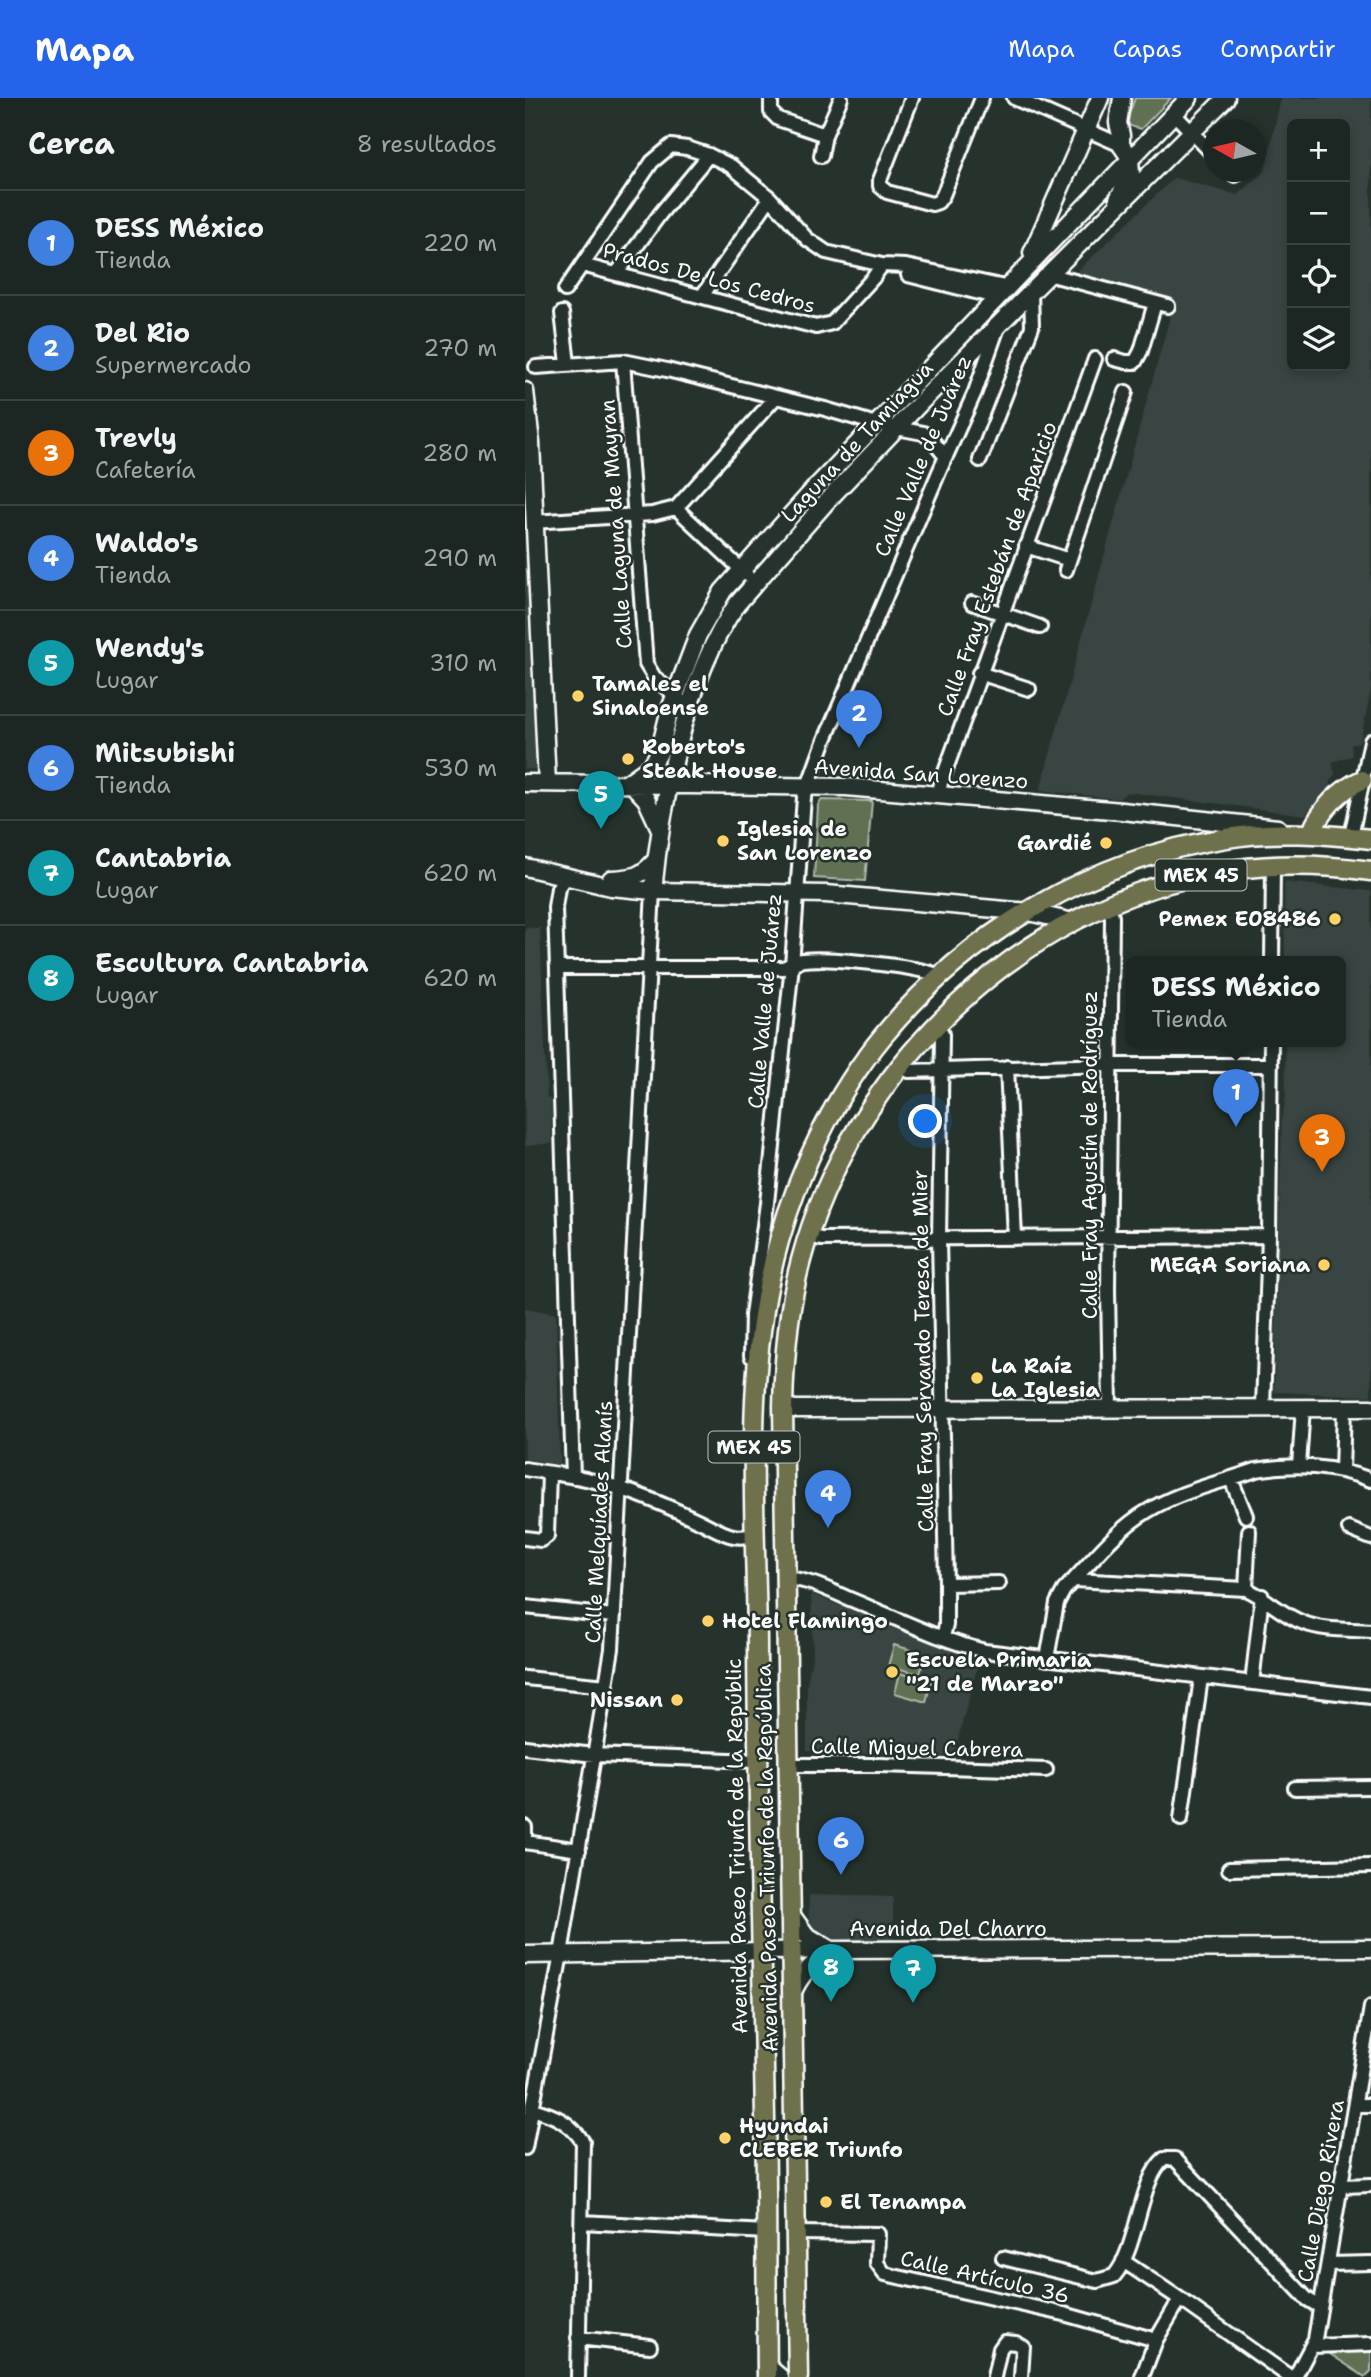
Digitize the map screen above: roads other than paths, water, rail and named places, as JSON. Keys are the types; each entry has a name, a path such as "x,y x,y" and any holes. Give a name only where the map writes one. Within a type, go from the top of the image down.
{"main road":[{"path":"1025,266 1100,98"},
{"path":"1095,229 1128,183 1131,174 1118,114 1122,98"},
{"name":"Laguna de Tamiagua","path":"629,783 651,766 659,753 675,696 698,635 712,608 742,569 1025,266 1126,151 1174,114 1189,98"},
{"name":"Laguna de Tamiagua","path":"653,891 660,830 682,732 727,617 827,501 896,428 1226,98"},
{"path":"525,391 547,783"},
{"path":"1312,832 1319,817 1348,786 1362,780"},
{"name":"Avenida San Lorenzo","path":"525,783 807,786 939,793 1312,832"},
{"path":"629,783 646,799 660,830"},
{"name":"MEX 45","path":"1312,832 1371,839"},
{"name":"Avenida Paseo Triunfo de la Repúblic","path":"772,2373 760,1952 754,1436 763,1316 772,1269 791,1205 816,1144 839,1099 880,1039 940,976 983,942 1029,912 1099,873 1159,852 1226,838 1312,832"},
{"path":"572,879 637,876 656,860"},
{"name":"Avenida Paseo Triunfo de la República","path":"798,2377 783,1407 793,1294 809,1236 833,1175 853,1136 899,1065 936,1024 1009,963 1073,922 1109,904 1170,882 1216,872 1273,865 1371,871"},
{"path":"525,867 572,879 653,891 795,893 1029,912 1073,922"},
{"path":"756,1384 766,1400 795,1409 1371,1408"},
{"path":"754,1436 764,1428 773,1429 783,1445"},
{"path":"790,1913 806,1935 831,1950 807,1968 792,1994"},
{"name":"Avenida Del Charro","path":"525,1955 831,1950 1371,1948"}],"street":[{"path":"771,98 771,112 778,119 825,135"},
{"path":"821,156 825,135 841,98"},
{"path":"912,98 880,186 883,190 932,204 938,202 982,98"},
{"path":"1016,98 1126,151"},
{"path":"1174,114 1203,144"},
{"path":"565,290 659,154 671,146 709,155 730,166 770,198 817,248 834,256 886,266 907,266 1000,292"},
{"path":"617,273 660,214 709,155"},
{"path":"702,296 770,198"},
{"name":"Prados De Los Cedros","path":"582,265 815,327 832,323 838,318 886,266"},
{"path":"1048,274 1162,304 1135,362 1114,359"},
{"path":"981,460 1032,327 1031,291"},
{"path":"562,313 568,364"},
{"name":"Calle Valle de Juárez","path":"756,1384 751,1359 753,1315 792,965 795,893 807,786 975,392 1000,323"},
{"name":"Calle Fray Estebán de Aparicio","path":"939,793 1000,614 1095,359"},
{"path":"536,367 623,361 825,408 876,424 923,433 946,457"},
{"name":"Calle Laguna de Mayran","path":"623,361 646,664 653,677 690,706"},
{"path":"1026,545 1067,565 1126,392"},
{"path":"533,522 636,516 676,508 776,397"},
{"path":"676,508 756,584"},
{"path":"972,603 1040,627"},
{"path":"979,673 1029,689"},
{"path":"1351,836 1371,741"},
{"path":"1272,956 1273,865"},
{"path":"572,879 558,888 555,907 573,1477"},
{"name":"Calle Melquíades Alanís","path":"525,2148 607,1686 614,1616 653,891"},
{"name":"Calle Fray Agustín de Rodríguez","path":"1109,904 1112,918 1110,1407"},
{"path":"557,968 783,968 805,960 901,967 940,976"},
{"name":"Calle Fray Servando Teresa de Mier","path":"936,1024 943,1034 939,1239 946,1584 946,1625 943,1637"},
{"path":"1263,1407 1269,1236 1271,1047"},
{"path":"899,1065 909,1071 1110,1065 1271,1065"},
{"path":"1007,1068 1015,1238"},
{"path":"809,1236 821,1239 939,1239 1269,1236"},
{"path":"1299,1466 1303,1407"},
{"path":"1342,1471 1343,1408"},
{"path":"1047,1659 1056,1603 1064,1590 1128,1525 1145,1512 1166,1501 1256,1469 1299,1466 1342,1471 1371,1480"},
{"path":"525,1469 621,1488 697,1519 732,1537 747,1538 755,1534"},
{"path":"525,1538 541,1540 547,1536 549,1473"},
{"path":"1231,1479 1246,1516"},
{"path":"1349,1529 1371,1538"},
{"path":"1246,1589 1249,1531"},
{"path":"785,1578 797,1578 943,1637 985,1651 1371,1697"},
{"path":"1074,1580 1246,1589 1262,1596 1290,1617 1305,1624 1371,1631"},
{"path":"946,1584 999,1583"},
{"path":"1252,1683 1262,1596"},
{"path":"525,1606 614,1616"},
{"path":"525,1678 607,1686"},
{"path":"1181,1819 1201,1678"},
{"path":"525,1747 594,1755 758,1761"},
{"name":"Calle Miguel Cabrera","path":"788,1765 1046,1770"},
{"path":"1295,1788 1371,1787"},
{"path":"525,1827 525,1842 579,1850"},
{"path":"1229,1869 1371,1866"},
{"name":"Calle Diego Rivera","path":"1296,2377 1313,2346 1343,2186 1371,2007"},
{"path":"1355,2105 1371,2105"},
{"path":"532,2109 569,2124 583,2142 578,2377"},
{"path":"1003,2258 1097,2281 1114,2276 1123,2261 1153,2173 1164,2159 1175,2159 1307,2299 1320,2307"},
{"path":"1343,2186 1371,2185"},
{"path":"582,2222 766,2232"},
{"name":"Calle Artículo 36","path":"795,2233 878,2234 877,2263 885,2274 1064,2314 1156,2340"},
{"path":"1123,2261 1290,2377"},
{"path":"1328,2264 1371,2263"},
{"path":"1142,2377 1156,2340 1181,2299"},
{"path":"578,2338 650,2346"},
{"path":"994,2377 1000,2349 1005,2342 1023,2347 1021,2377"},
{"path":"1313,2346 1371,2344"}],"place":[{"name":"Tamales el Sinaloense","path":"578,696"},
{"name":"Del Rio","path":"859,748"},
{"name":"Roberto's Steak House","path":"628,759"},
{"name":"Wendy's","path":"601,829"},
{"name":"Iglesia de San Lorenzo","path":"723,841"},
{"name":"Gardié","path":"1106,843"},
{"name":"Pemex E08486","path":"1335,919"},
{"name":"DESS México","path":"1236,1127"},
{"name":"Trevly","path":"1322,1172"},
{"name":"MEGA Soriana","path":"1324,1265"},
{"name":"La Raíz La Iglesia","path":"977,1378"},
{"name":"Waldo's","path":"828,1528"},
{"name":"Hotel Flamingo","path":"708,1621"},
{"name":"Escuela Primaria \"21 de Marzo\"","path":"892,1672"},
{"name":"Nissan","path":"677,1700"},
{"name":"Mitsubishi","path":"841,1875"},
{"name":"Escultura Cantabria","path":"831,2002"},
{"name":"Cantabria","path":"913,2003"},
{"name":"Hyundai CLEBER Triunfo","path":"725,2138"},
{"name":"El Tenampa","path":"826,2202"}]}
